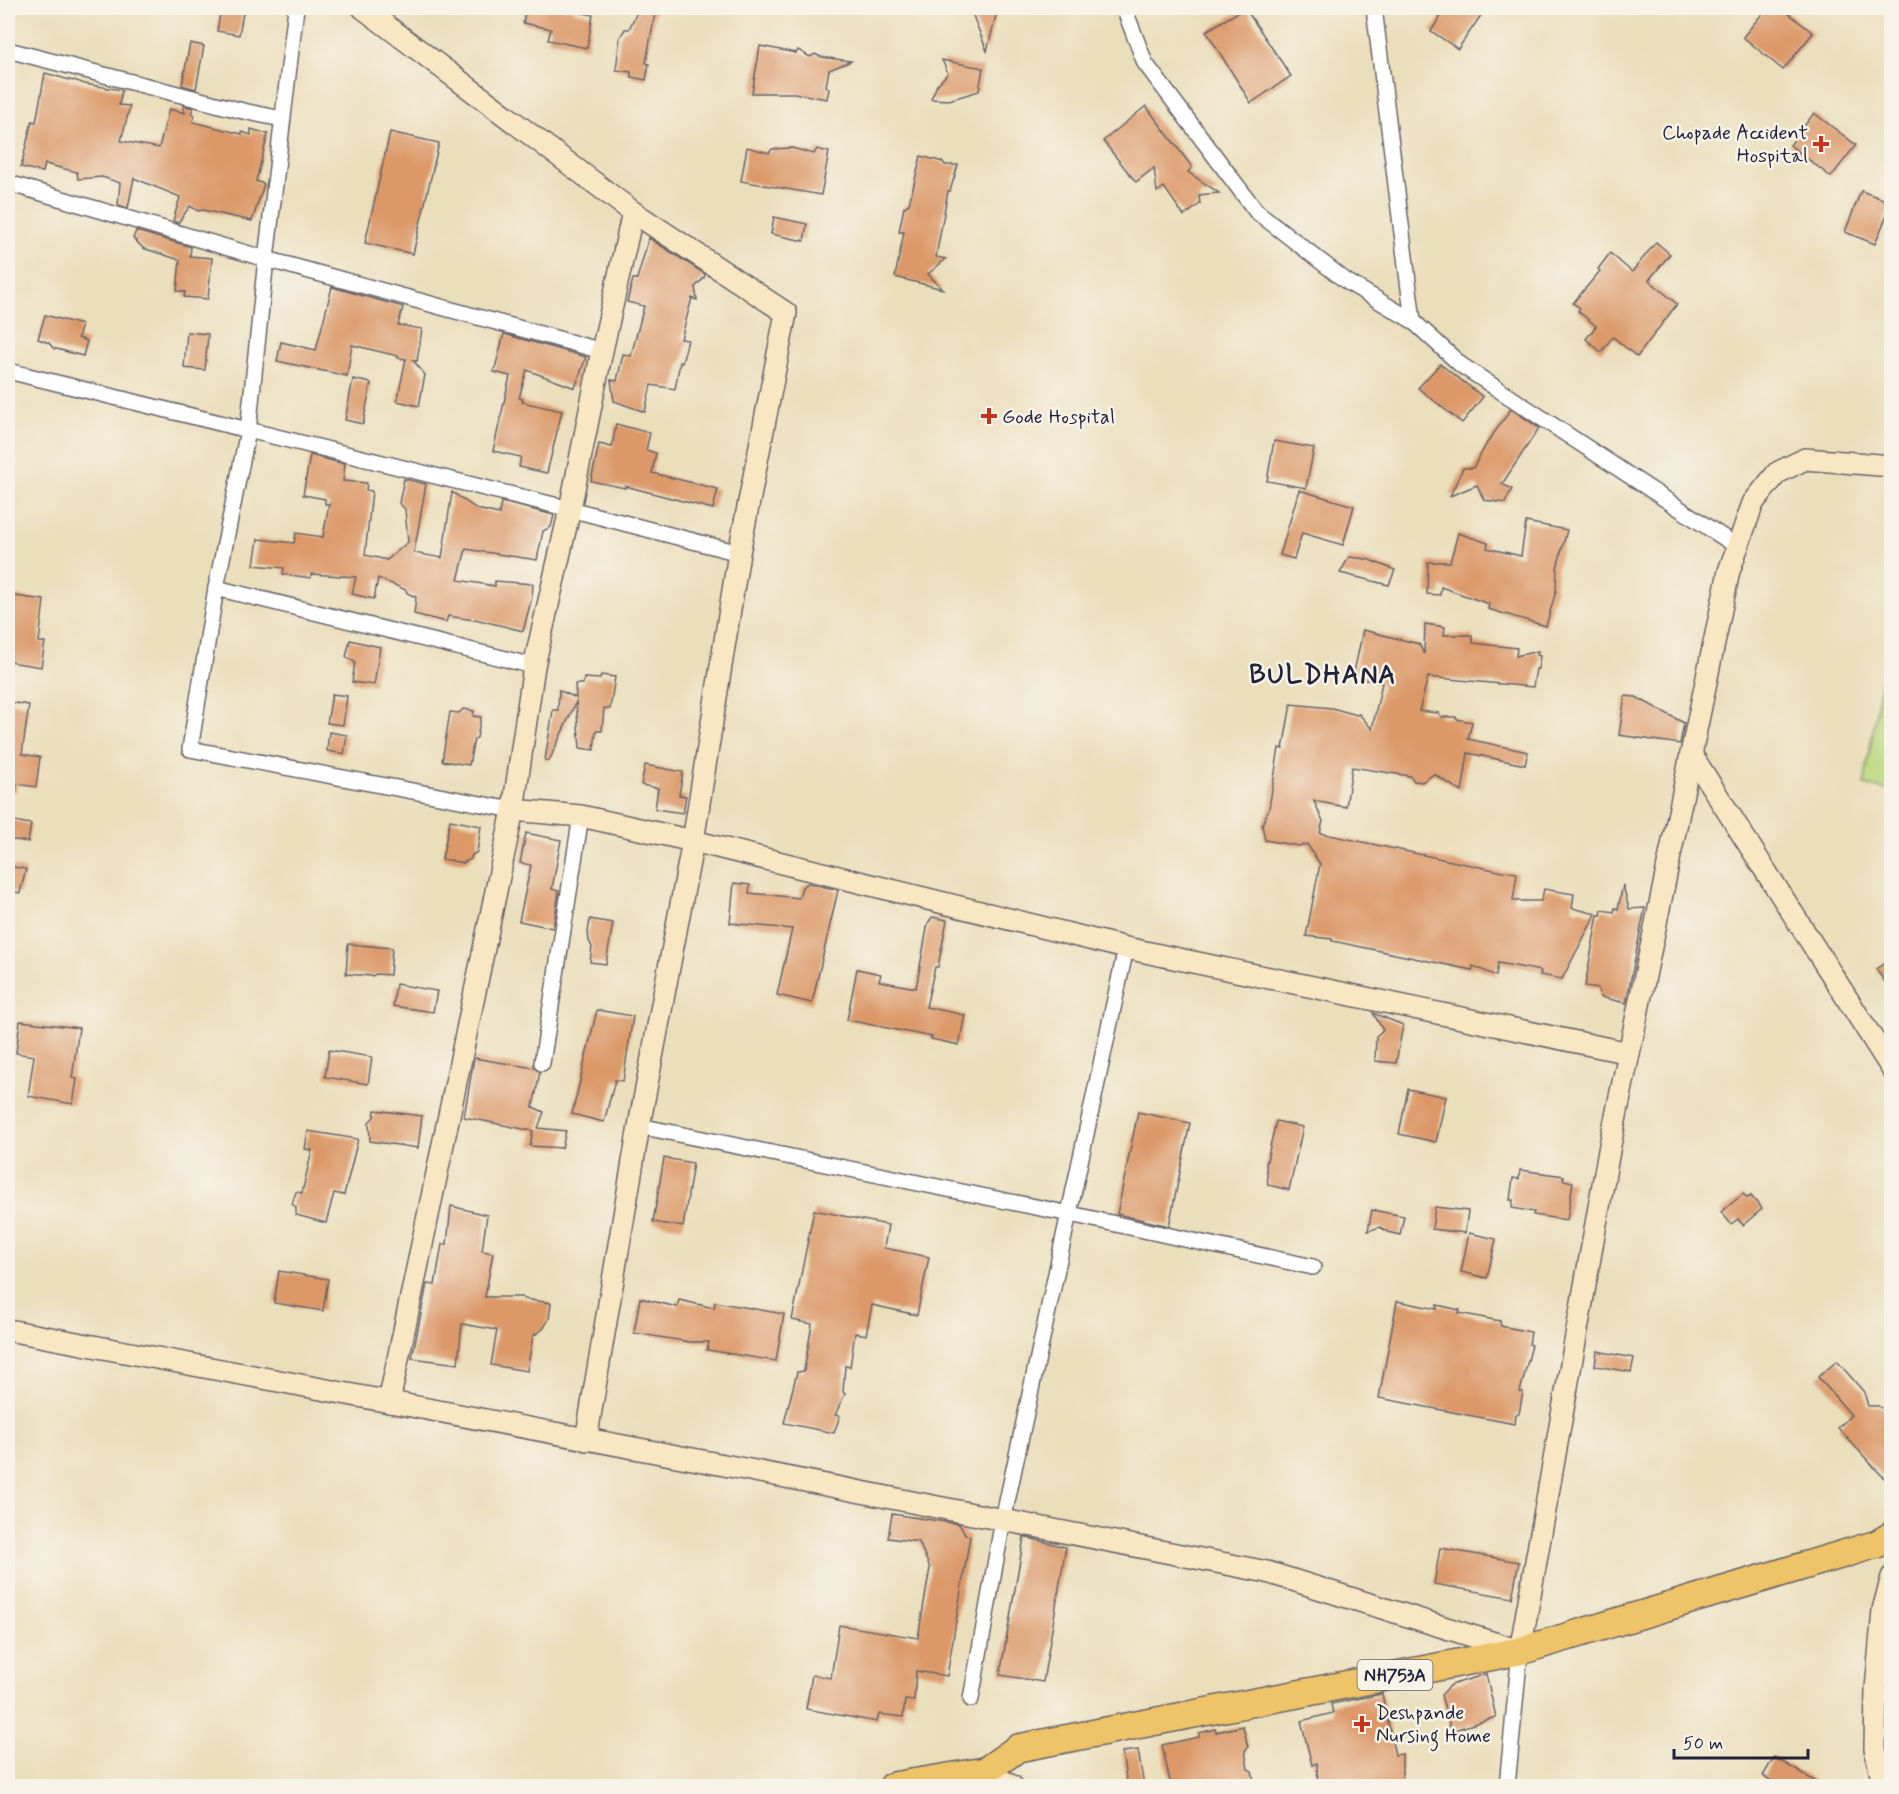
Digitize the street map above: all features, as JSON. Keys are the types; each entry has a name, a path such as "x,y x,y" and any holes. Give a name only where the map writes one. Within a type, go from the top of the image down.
{"highway":[{"name":"NH753A","path":"893,1786 985,1771 1018,1748 1520,1651 1876,1544 1892,1535"}],"street":[{"path":"296,8 248,431 216,588 190,748 513,810 581,816 693,841 1126,948 1629,1053"},
{"path":"363,8 633,212 786,313 739,553 693,841 639,1126 586,1440"},
{"path":"1124,8 1145,63 1256,211 1346,281 1413,321 1461,365 1738,547"},
{"path":"1374,8 1413,321"},
{"path":"8,50 282,119"},
{"path":"8,183 266,259 602,351"},
{"path":"389,1402 513,810 534,666 633,212"},
{"path":"8,371 570,509 739,553"},
{"path":"1507,1786 1520,1651 1610,1145 1730,571 1753,503 1777,473 1805,459 1892,466"},
{"path":"216,588 534,666"},
{"path":"1691,754 1892,1069"},
{"path":"542,1063 581,816"},
{"path":"972,1699 1003,1520 1126,948"},
{"path":"639,1126 1070,1214 1313,1267"},
{"path":"8,1330 719,1464 1267,1572 1520,1651"},
{"path":"1884,1786 1875,1749 1876,1689 1883,1610 1892,1577"},
{"path":"985,1771 1012,1786"}],"green space":[{"path":"1891,622 1892,791 1864,785"}],"building":[{"path":"221,8 244,8 239,35 217,31"},
{"path":"526,8 574,8 573,11 593,15 587,48 548,40 551,29 523,23"},
{"path":"639,8 656,8 646,63 649,64 646,80 631,77 631,72 616,70 620,37 625,29 629,29"},
{"path":"970,8 998,8 987,51"},
{"path":"1245,8 1291,76 1251,103 1206,31"},
{"path":"1434,8 1486,8 1458,49 1431,31 1440,18"},
{"path":"1767,8 1782,8 1813,33 1783,70 1743,37"},
{"path":"190,43 204,46 196,89 182,85"},
{"path":"760,46 796,53 798,50 810,57 815,54 851,61 829,70 826,86 829,89 827,99 794,93 752,93"},
{"path":"942,60 983,68 979,91 949,100 931,99 937,85 948,73"},
{"path":"45,73 85,84 122,90 119,105 130,106 121,141 159,148 169,109 185,113 183,105 193,108 191,114 194,115 193,122 242,134 242,132 251,135 251,129 268,134 256,181 264,184 252,221 203,210 198,211 190,206 178,223 173,221 180,197 134,178 128,208 118,205 120,183 102,177 78,179 77,172 45,164 43,172 21,167 32,121 36,122"},
{"path":"1146,106 1192,167 1188,172 1219,193 1199,195 1200,204 1184,216 1164,187 1157,192 1154,168 1136,182 1103,141"},
{"path":"1814,113 1856,145 1831,177 1790,145"},
{"path":"390,132 439,143 413,254 365,243"},
{"path":"747,147 769,153 772,149 792,148 814,154 817,149 829,152 821,195 741,181"},
{"path":"921,156 943,162 945,165 958,165 950,191 948,191 936,257 946,259 928,274 943,289 895,277 904,232 899,232 904,207 909,204"},
{"path":"1861,191 1883,199 1885,203 1891,205 1875,244 1845,232"},
{"path":"774,217 807,224 804,241 771,234"},
{"path":"136,231 191,247 190,256 212,258 208,299 184,297 185,292 177,291 180,260 143,248 133,238"},
{"path":"649,238 705,274 695,287 697,300 692,298 681,339 688,340 682,363 680,362 675,389 651,385 645,412 614,401 611,380 617,381 623,354 631,356 644,306 627,302 633,279 637,279"},
{"path":"1656,242 1670,254 1649,280 1677,304 1637,357 1613,337 1601,352 1586,339 1596,326 1578,311 1580,308 1573,303 1600,271 1598,269 1610,253 1632,272"},
{"path":"332,287 403,307 398,325 422,329 417,361 413,360 425,375 419,406 397,401 406,359 398,358 398,356 352,345 347,376 277,361 281,342 316,350"},
{"path":"45,315 82,325 78,338 87,341 83,356 53,348 49,343 38,339"},
{"path":"187,332 208,334 205,370 184,368"},
{"path":"504,334 586,357 575,388 527,370 519,398 523,399 522,402 562,411 547,473 519,467 521,457 493,451 510,376 494,372"},
{"path":"1440,364 1483,397 1462,423 1418,388"},
{"path":"353,379 371,383 363,424 345,420"},
{"path":"1511,409 1539,428 1502,484 1512,489 1505,503 1484,500 1477,485 1450,496 1463,468 1473,468"},
{"path":"616,424 650,433 646,450 656,453 652,473 718,489 713,509 625,486 625,488 591,481 599,444 612,447"},
{"path":"1274,441 1314,448 1306,488 1267,481"},
{"path":"310,455 345,464 343,481 367,483 366,490 372,491 365,555 387,560 408,542 405,509 399,503 404,479 426,484 414,553 442,558 452,492 477,509 499,514 501,502 554,515 551,527 543,531 537,560 466,549 458,580 495,586 495,581 533,584 523,631 475,619 448,616 446,622 414,614 416,597 378,578 374,599 352,594 356,577 311,574 311,578 283,574 284,568 254,565 258,539 294,543 296,533 323,537 329,504 325,504 325,499 303,495"},
{"path":"1299,490 1354,506 1343,545 1302,533 1294,559 1280,555"},
{"path":"1526,522 1567,530 1557,568 1556,591 1546,626 1488,609 1489,604 1441,587 1440,595 1427,594 1428,562 1450,562 1458,533 1488,543 1487,548 1521,556"},
{"path":"1349,557 1367,559 1395,570 1389,585 1340,573"},
{"path":"8,595 44,600 39,642 45,642 41,667 9,660 11,633 8,633"},
{"path":"1425,624 1445,627 1444,635 1472,635 1473,643 1517,648 1516,656 1538,651 1537,655 1540,656 1533,687 1428,677 1419,711 1439,713 1441,717 1456,717 1456,719 1472,722 1468,739 1528,752 1525,765 1468,753 1462,792 1434,774 1422,782 1414,781 1410,776 1352,767 1346,807 1314,801 1323,821 1320,833 1503,872 1517,873 1513,901 1541,901 1544,889 1574,894 1572,908 1596,914 1562,979 1540,975 1541,971 1498,963 1496,976 1473,966 1472,970 1332,941 1332,939 1306,936 1320,864 1307,844 1298,846 1265,840 1262,825 1269,808 1279,748 1283,749 1291,704 1332,708 1359,714 1372,729 1382,683 1353,677 1363,630 1419,644 1424,654"},
{"path":"350,640 380,647 374,685 352,682 355,662 346,657"},
{"path":"601,675 615,677 610,709 604,708 602,731 596,731 594,750 580,748 576,702 549,761 545,760 553,710 558,710 559,690 576,698 575,684 583,684 584,678 600,679"},
{"path":"332,694 347,696 343,725 327,723"},
{"path":"1625,696 1636,697 1684,723 1680,744 1619,735"},
{"path":"8,702 29,705 22,754 40,757 36,787 17,784 16,792 8,792"},
{"path":"463,709 474,711 473,716 481,717 469,765 442,761 450,712 459,713"},
{"path":"329,732 347,735 344,754 327,751"},
{"path":"645,765 683,772 679,795 686,796 683,813 655,809 658,788 641,785"},
{"path":"8,820 31,824 28,842 8,839"},
{"path":"450,820 481,826 477,852 463,863 442,859"},
{"path":"526,833 561,840 552,889 559,891 553,928 519,921 531,865 520,863"},
{"path":"8,866 26,869 20,893 8,891"},
{"path":"734,883 750,885 749,893 799,898 802,887 808,883 838,890 812,1003 777,995 792,929 730,923"},
{"path":"1623,885 1629,909 1645,908 1626,1003 1600,997 1598,988 1585,986 1598,915 1601,915 1602,910 1614,912 1615,908 1618,909"},
{"path":"932,917 947,920 938,967 935,967 926,1007 965,1015 959,1045 931,1039 932,1037 847,1020 857,969 881,974 879,981 916,988 928,923"},
{"path":"590,919 613,923 606,964 590,962 592,947 588,932"},
{"path":"348,944 392,948 390,975 346,974"},
{"path":"1892,958 1892,992 1876,969"},
{"path":"396,984 437,991 433,1012 393,1006"},
{"path":"597,1010 633,1016 623,1081 615,1080 604,1122 572,1114"},
{"path":"1373,1013 1403,1025 1396,1063 1375,1061 1376,1036 1383,1030"},
{"path":"20,1021 79,1028 72,1078 77,1079 73,1104 28,1096 34,1056 16,1053"},
{"path":"329,1050 372,1057 368,1084 325,1077"},
{"path":"474,1058 534,1068 540,1072 533,1107 544,1112 538,1128 566,1131 562,1148 530,1146 533,1131 464,1117"},
{"path":"1408,1089 1446,1097 1436,1142 1399,1134"},
{"path":"375,1110 422,1116 418,1148 370,1141 369,1122 374,1117"},
{"path":"1138,1112 1190,1123 1169,1226 1117,1214"},
{"path":"1276,1121 1303,1127 1289,1190 1268,1185 1266,1164"},
{"path":"308,1131 358,1139 344,1195 334,1193 326,1223 296,1215 296,1207 292,1204 296,1192 302,1193 312,1150 305,1149"},
{"path":"664,1158 693,1163 683,1227 653,1222"},
{"path":"1520,1170 1564,1176 1563,1180 1573,1182 1567,1220 1533,1215 1534,1212 1512,1208 1513,1200 1510,1200 1513,1178 1519,1179"},
{"path":"1743,1194 1747,1198 1751,1196 1762,1209 1743,1225 1738,1219 1731,1224 1721,1212"},
{"path":"451,1206 487,1215 482,1251 493,1253 485,1297 522,1297 551,1303 549,1319 543,1329 533,1336 527,1371 491,1365 497,1330 462,1324 458,1364 412,1358 427,1284 435,1285 442,1244 447,1244"},
{"path":"1435,1207 1468,1211 1465,1233 1432,1229"},
{"path":"814,1210 888,1225 884,1248 929,1257 917,1315 872,1305 866,1335 855,1333 850,1367 845,1366 843,1392 845,1394 835,1415 840,1416 834,1433 784,1423 797,1372 804,1371 812,1324 792,1320"},
{"path":"1372,1210 1404,1216 1400,1235 1380,1227 1368,1231"},
{"path":"1469,1233 1496,1239 1487,1278 1461,1272"},
{"path":"279,1271 328,1279 323,1311 274,1303"},
{"path":"640,1298 677,1307 679,1300 714,1308 715,1302 784,1314 776,1361 707,1350 709,1342 690,1342 634,1333"},
{"path":"1397,1301 1437,1309 1437,1305 1460,1310 1459,1313 1500,1321 1501,1326 1531,1332 1529,1344 1532,1345 1520,1392 1523,1392 1515,1424 1379,1398"},
{"path":"1597,1351 1634,1358 1631,1372 1595,1366"},
{"path":"1837,1361 1864,1392 1868,1406 1880,1406 1892,1411 1892,1471 1884,1478 1838,1428 1851,1415 1818,1377"},
{"path":"892,1514 959,1524 966,1535 970,1536 947,1676 916,1671 914,1701 905,1700 903,1717 879,1714 877,1722 806,1709 812,1675 831,1678 839,1625 918,1638 930,1568 919,1542 888,1538"},
{"path":"1024,1537 1066,1547 1043,1682 1000,1675"},
{"path":"1440,1548 1519,1562 1512,1598 1434,1584"},
{"path":"1486,1674 1496,1717 1451,1731 1441,1695 1451,1685"},
{"path":"1382,1694 1395,1755 1402,1754 1402,1786 1318,1786 1317,1763 1312,1765 1301,1721 1333,1713 1331,1704"},
{"path":"1243,1726 1248,1747 1245,1751 1248,1769 1252,1771 1254,1781 1231,1786 1171,1786 1162,1745 1199,1737 1199,1733 1215,1729 1216,1732"},
{"path":"1138,1750 1144,1786 1127,1786 1122,1752"},
{"path":"1774,1757 1823,1786 1781,1786 1763,1776"}],"place":[{"name":"Chopade Accident Hospital","path":"1821,144"},
{"name":"Gode Hospital","path":"989,416"},
{"name":"Deshpande Nursing Home","path":"1362,1724"}],"district":[{"name":"BULDHANA","path":"1323,674"}]}
